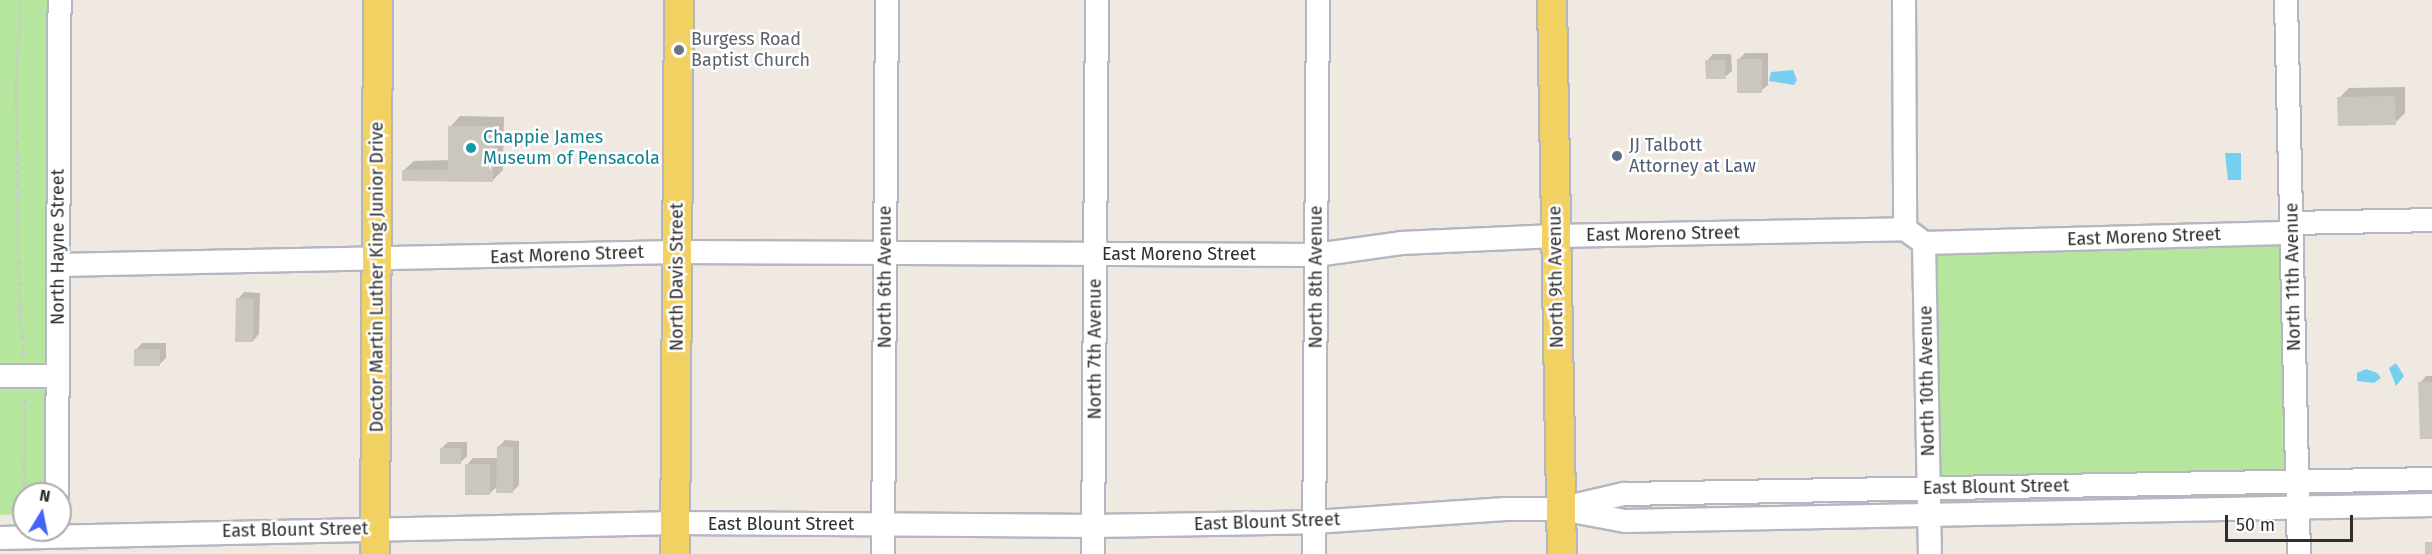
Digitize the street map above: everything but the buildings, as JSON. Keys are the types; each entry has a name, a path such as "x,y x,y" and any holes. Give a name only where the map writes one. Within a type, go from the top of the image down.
{"main road":[{"name":"Doctor Martin Luther King Junior Drive","path":"375,541 378,0"},
{"name":"North Davis Street","path":"675,554 679,0"},
{"name":"North 9th Avenue","path":"1552,0 1562,554"}],"street":[{"name":"North Hayne Street","path":"57,482 60,0"},
{"name":"North 6th Avenue","path":"883,554 887,0"},
{"name":"North 7th Avenue","path":"1093,554 1097,0"},
{"name":"North 8th Avenue","path":"1314,554 1318,0"},
{"path":"1904,0 1905,229 1924,243"},
{"name":"North 11th Avenue","path":"2286,0 2299,554"},
{"name":"East Moreno Street","path":"1924,243 2432,220"},
{"name":"East Moreno Street","path":"58,265 377,261 677,252 1316,255 1401,243 1555,236 1905,229"},
{"name":"North 10th Avenue","path":"1924,243 1930,554"},
{"path":"0,376 57,376"},
{"name":"East Blount Street","path":"72,540 375,541 675,523 1094,526 1314,522 1413,513 1561,509 1624,494 2432,478"},
{"name":"East Blount Street","path":"1561,509 1625,521 2432,505"}],"path":[{"path":"21,0 16,79 16,178 25,376 24,482"}],"green space":[{"path":"0,0 49,0 46,482 12,482 12,514 0,515"},
{"path":"2281,243 2287,474 1937,481 1935,253"}],"water":[{"path":"1793,70 1797,80 1794,85 1769,81 1771,72"},
{"path":"2225,153 2241,153 2241,180 2228,180"},
{"path":"2396,363 2404,376 2396,386 2389,368"},
{"path":"2366,369 2377,373 2381,378 2374,383 2357,381 2357,373"}],"place":[{"name":"Burgess Road Baptist Church","path":"679,50"},
{"name":"Chappie James Museum of Pensacola","path":"471,148"},
{"name":"JJ Talbott Attorney at Law","path":"1617,156"}]}
